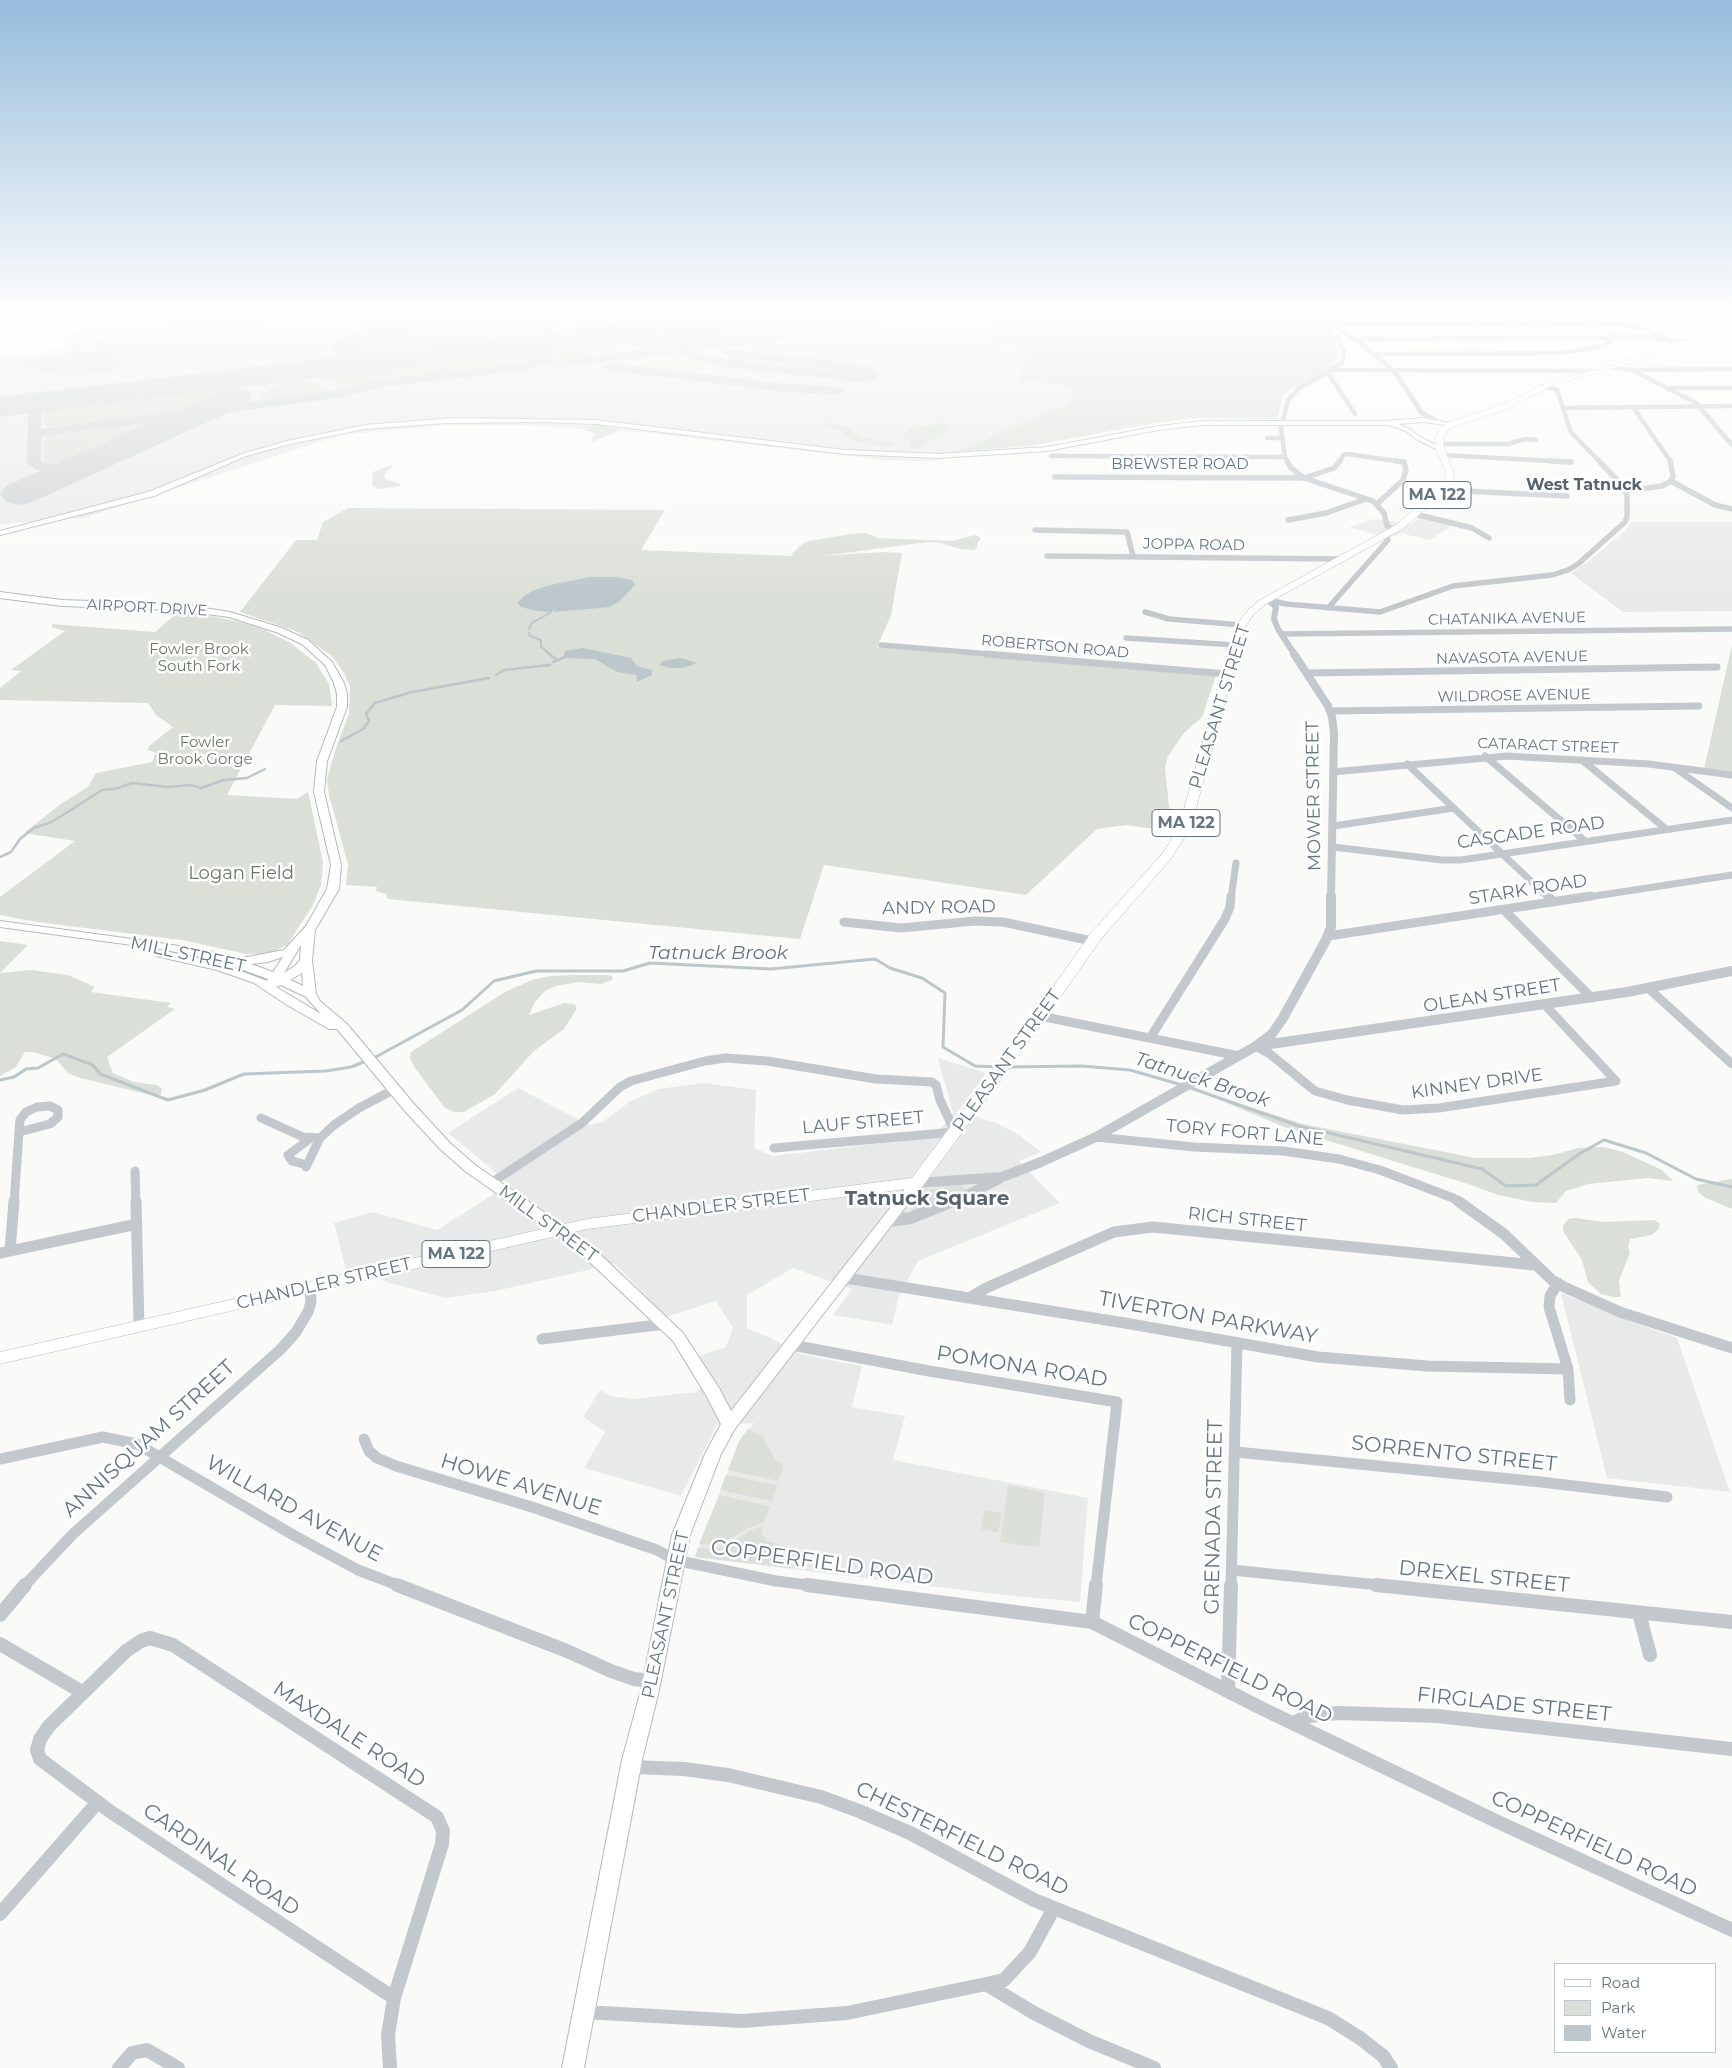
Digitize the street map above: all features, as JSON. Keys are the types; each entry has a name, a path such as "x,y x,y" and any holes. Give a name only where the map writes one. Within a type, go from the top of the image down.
{"main road":[{"path":"1384,423 1408,430 1418,438 1440,447 1442,432 1452,424 1509,405"},
{"path":"0,533 151,494 244,455 283,444 352,429 446,421 590,422 869,454 938,456 988,454 1059,447 1186,424 1283,422 1384,423 1414,420 1452,424"},
{"path":"1408,430 1410,422 1414,420"},
{"name":"MA 122","path":"1440,447 1450,472 1449,481 1443,490"},
{"name":"PLEASANT STREET","path":"573,2068 631,1767 652,1681 678,1543 713,1454 730,1424 889,1221 994,1080 1092,941 1165,858 1181,833 1188,816 1235,645 1242,625 1251,612 1268,600 1384,536 1415,514 1443,490"},
{"name":"AIRPORT DRIVE","path":"0,590 32,600"},
{"name":"AIRPORT DRIVE","path":"0,595 62,603 179,607 230,614 298,638 315,650 329,664 339,683 342,694 342,707 322,761 319,792 336,865 333,889 311,928 297,944 275,981"},
{"name":"MILL STREET","path":"0,924 175,948 238,963 275,981 310,994 316,1003 352,1038 427,1128 445,1146 470,1168 558,1231 580,1244 678,1337 713,1392 730,1424"},
{"name":"AIRPORT DRIVE","path":"310,994 306,948 311,928"},
{"name":"MILL STREET","path":"0,933 190,960 275,981 291,1002 352,1038"},
{"name":"AIRPORT DRIVE","path":"238,963 279,956 297,944"},
{"path":"275,981 299,969 306,960"},
{"name":"CHANDLER STREET","path":"0,1358 558,1231 630,1217 917,1183"}],"street":[{"path":"1286,405 1282,438 1285,457 1290,468 1304,478 1377,504 1384,513 1387,526 1396,528"},
{"path":"1349,405 1355,414"},
{"path":"1416,405 1422,413 1436,421"},
{"path":"1268,600 1286,604 1380,612 1460,584 1546,576 1564,572 1578,564 1624,525 1628,517 1626,491 1619,481 1571,432 1562,405"},
{"path":"1699,406 1732,445"},
{"path":"1563,408 1732,406"},
{"path":"1626,491 1652,489 1671,481 1674,474 1671,461 1633,407"},
{"path":"1414,420 1420,417 1422,413"},
{"path":"1723,434 1732,434"},
{"path":"1266,438 1282,438"},
{"path":"1440,447 1508,444 1525,439 1536,440"},
{"path":"1440,447 1571,462"},
{"path":"1304,478 1334,468 1339,464 1343,455 1349,453 1404,462 1406,470 1403,480 1377,504"},
{"path":"1051,456 1285,457"},
{"name":"BREWSTER ROAD","path":"1056,477 1304,478"},
{"path":"1671,481 1716,506 1732,509"},
{"path":"1443,490 1567,496"},
{"path":"1288,520 1326,514 1366,499"},
{"path":"1415,514 1465,526 1489,538"},
{"path":"1035,530 1127,532 1133,556"},
{"path":"1328,608 1388,540 1384,536"},
{"name":"JOPPA ROAD","path":"1047,556 1340,559"},
{"name":"MOWER STREET","path":"889,1221 911,1218 946,1205 1002,1177 1041,1162 1096,1136 1256,1046 1268,1038 1279,1025 1328,936 1332,914 1334,730 1330,711 1282,634 1274,619 1276,606 1268,600"},
{"path":"1145,612 1169,619 1242,625"},
{"name":"CHATANIKA AVENUE","path":"1282,634 1732,629"},
{"path":"1126,638 1235,645"},
{"name":"ROBERTSON ROAD","path":"881,645 1227,674"},
{"name":"NAVASOTA AVENUE","path":"1307,673 1717,667"},
{"name":"WILDROSE AVENUE","path":"1330,711 1699,706"},
{"path":"1485,756 1585,841"},
{"name":"CATARACT STREET","path":"1333,772 1485,756 1520,756 1672,766 1732,775"},
{"path":"1582,760 1666,829"},
{"path":"1407,764 1554,902"},
{"path":"1672,766 1732,808"},
{"path":"1333,826 1454,808"},
{"name":"CASCADE ROAD","path":"1333,847 1452,860 1732,820"},
{"path":"1150,1038 1228,914 1236,863"},
{"name":"STARK ROAD","path":"1328,936 1732,875"},
{"path":"1504,910 1592,998"},
{"name":"ANDY ROAD","path":"844,922 901,928 976,922 1003,922 1092,941"},
{"name":"OLEAN STREET","path":"1256,1046 1592,998 1732,972"},
{"path":"1648,988 1732,1064"},
{"name":"KINNEY DRIVE","path":"1256,1046 1270,1054 1315,1091 1347,1100 1403,1110 1439,1108 1616,1081 1545,1005"},
{"path":"1040,1016 1238,1056"},
{"path":"491,1183 582,1123 620,1087 650,1075 704,1061 741,1058 873,1078 932,1082 936,1085 940,1100 955,1132"},
{"path":"316,1138 306,1166 292,1161 288,1156 347,1116 395,1089"},
{"path":"261,1118 303,1137 316,1138"},
{"path":"19,1132 5,1252 136,1224"},
{"name":"LAUF STREET","path":"774,1148 955,1132"},
{"name":"TORY FORT LANE","path":"1096,1136 1194,1148 1283,1150 1360,1164 1453,1198 1490,1222 1558,1284 1620,1312 1732,1348"},
{"path":"134,1171 139,1326"},
{"name":"MOWER STREET","path":"917,1183 1002,1177"},
{"name":"RICH STREET","path":"969,1298 986,1288 1114,1232 1152,1226 1535,1265"},
{"name":"TIVERTON PARKWAY","path":"844,1278 1125,1322 1318,1357 1380,1363 1568,1369"},
{"path":"1558,1284 1550,1296 1548,1307 1568,1369 1570,1400"},
{"name":"ANNISQUAM STREET","path":"0,1615 36,1572 67,1540 289,1340 308,1312 311,1302 310,1288"},
{"path":"542,1338 664,1324"},
{"name":"GRENADA STREET","path":"1228,1691 1238,1344"},
{"name":"POMONA ROAD","path":"792,1345 1117,1402 1092,1622"},
{"name":"WILLARD AVENUE","path":"0,1459 67,1442 103,1438 137,1444 295,1536 358,1570 567,1651 611,1671 634,1679 652,1681"},
{"name":"HOWE AVENUE","path":"364,1439 369,1452 377,1458 396,1466 440,1481 486,1492 574,1521 657,1550 675,1560"},
{"name":"SORRENTO STREET","path":"1236,1452 1541,1482 1667,1497"},
{"name":"COPPERFIELD ROAD","path":"675,1560 776,1581 1092,1622 1228,1691 1496,1821 1732,1930"},
{"name":"DREXEL STREET","path":"1232,1570 1732,1622"},
{"path":"1639,1613 1650,1654"},
{"name":"MAXDALE ROAD","path":"82,1692 121,1655 137,1643 150,1638 168,1642 409,1797 437,1818 443,1831 442,1844 394,1998"},
{"path":"0,1644 82,1692"},
{"name":"CARDINAL ROAD","path":"82,1692 40,1738 37,1750 40,1759 97,1803 394,1998"},
{"name":"FIRGLADE STREET","path":"1293,1723 1309,1716 1338,1713 1437,1716 1732,1749"},
{"name":"CHESTERFIELD ROAD","path":"631,1767 684,1769 728,1775 821,1797 910,1833 1034,1900 1328,2018 1360,2038 1383,2056 1390,2068"},
{"path":"0,1914 97,1803"},
{"path":"584,2012 742,2021 847,2013 986,1984 1004,1980 1030,1952 1054,1908"},
{"path":"986,1984 1034,2013 1089,2041 1154,2068"},
{"path":"390,2068 388,2035 394,1998"},
{"path":"119,2068 132,2054 147,2050 178,2068"}],"shaded area":[{"path":"0,405 1065,405 936,461 894,461 638,432 531,426 439,426 341,435 84,518 0,524"},
{"path":"1420,517 1453,525 1430,540 1400,533 1390,538 1349,527 1375,519 1411,524"},
{"path":"1631,522 1732,522 1732,611 1623,612 1571,573 1589,561 1625,531"},
{"path":"938,1058 986,1073 958,1111 996,1123 1019,1135 1041,1152 1019,1161 1060,1203 918,1261 899,1296 892,1325 833,1315 852,1289 793,1268 747,1295 747,1328 771,1338 800,1354 862,1366 852,1407 905,1416 893,1460 1088,1498 1080,1602 995,1594 695,1557 740,1441 754,1423 717,1425 681,1496 584,1468 605,1432 583,1417 600,1390 610,1396 632,1399 697,1392 710,1376 698,1356 726,1347 733,1328 716,1301 666,1317 615,1264 495,1291 445,1298 383,1281 383,1263 346,1271 334,1223 373,1212 437,1230 492,1195 506,1181 448,1133 518,1088 589,1125 603,1122 629,1102 658,1089 704,1083 756,1090 754,1148 773,1156 934,1137 953,1113"},
{"path":"1561,1293 1677,1338 1730,1492 1607,1478"}],"green space":[{"path":"50,405 198,405 184,411 48,427 44,423 44,411"},
{"path":"1065,405 1281,405 1277,419 1192,418 1030,446 956,452"},
{"path":"140,422 152,425 74,461 53,463 44,460 44,441 49,435"},
{"path":"944,423 952,427 950,431 928,441 918,449 910,448 910,442 901,436 909,429"},
{"path":"596,424 604,424 607,427 621,430 591,442 594,433 583,430"},
{"path":"821,424 844,426 861,436 894,444 887,446 875,445 850,439 840,430"},
{"path":"391,465 394,466 384,475 385,479 400,484 400,486 380,489 374,487 372,485 373,472"},
{"path":"348,508 665,510 641,550 793,556 792,554 801,545 808,541 850,534 866,533 878,538 951,541 976,535 981,538 977,548 973,550 928,542 822,556 882,552 902,553 891,615 877,647 1216,675 1202,717 1184,733 1168,756 1165,767 1170,816 1168,831 1126,825 1097,829 1026,895 824,865 800,939 388,899 386,894 376,891 377,887 346,885 348,864 329,795 327,780 335,751 349,714 350,687 344,673 332,656 298,632 240,612 296,540 317,540 323,522"},
{"path":"179,611 244,623 265,630 289,642 316,663 329,684 332,706 275,705 227,795 297,799 308,792 323,862 321,885 313,905 288,944 276,951 262,954 246,954 182,940 37,922 0,915 0,897 75,841 24,833 62,803 88,787 96,773 152,762 156,753 148,750 149,746 173,727 156,715 148,703 0,700 0,688 21,671 11,670 65,631 52,627 52,624 155,632"},
{"path":"1732,645 1732,773 1704,769"},
{"path":"0,941 28,945 0,973"},
{"path":"31,970 68,975 95,987 91,992 171,1003 167,1007 175,1009 107,1057 113,1073 134,1082 157,1085 162,1089 161,1094 154,1096 77,1077 68,1073 56,1059 33,1052 25,1052 16,1067 0,1076 0,973"},
{"path":"608,975 612,976 613,979 602,984 579,982 556,986 545,991 535,1002 529,1015 564,1003 574,1004 576,1010 564,1029 534,1051 495,1094 464,1112 454,1112 445,1108 415,1068 410,1058 411,1052 505,992 532,980 551,976"},
{"path":"1196,1090 1303,1124 1475,1158 1529,1158 1553,1155 1578,1148 1604,1147 1623,1152 1662,1170 1673,1181 1648,1178 1588,1184 1566,1191 1556,1203 1533,1202 1498,1195 1284,1127"},
{"path":"1732,1179 1732,1209 1706,1198 1698,1192 1697,1185"},
{"name":"Tatnuck Square","path":"961,1185 966,1190 921,1210 910,1212 924,1190"},
{"path":"1575,1218 1604,1222 1654,1220 1660,1224 1658,1230 1651,1235 1630,1239 1628,1247 1630,1253 1619,1280 1621,1297 1601,1294 1588,1282 1582,1260 1563,1231 1563,1226 1568,1219"},
{"path":"748,1429 763,1437 774,1458 784,1466 778,1481 728,1470 739,1441"},
{"path":"726,1475 777,1485 772,1501 720,1490"},
{"path":"1008,1485 1045,1493 1039,1547 1000,1542"},
{"path":"719,1495 770,1506 764,1522 746,1529 719,1545 699,1544"},
{"path":"985,1510 1002,1513 998,1532 981,1529"},
{"path":"762,1526 762,1533 766,1541 792,1548 791,1551 795,1552 791,1568 695,1557 698,1548 714,1549 727,1546 749,1531"}],"water":[{"path":"590,577 616,577 632,580 635,585 620,601 610,607 553,612 556,608 551,612 521,607 518,603 532,591 550,585"},
{"path":"583,648 631,658 637,666 652,670 652,675 636,682 637,675 617,672 595,659 563,658 565,651"},
{"path":"681,658 697,663 683,668 669,668 660,665 663,661"}],"waterway":[{"path":"529,629 532,623 551,612"},
{"path":"529,633 530,636 541,640 541,647 551,655"},
{"path":"549,654 556,659"},
{"path":"553,662 565,657"},
{"path":"496,675 504,670 550,665"},
{"path":"341,741 363,729 369,721 366,714 375,703 412,692 489,678"},
{"path":"0,857 11,852 20,839 34,828 52,822 102,790 115,789 132,783 168,787 191,785 201,788 224,780 247,778 265,769"},
{"name":"Tatnuck Brook","path":"372,1059 462,1010 494,981 536,971 623,971 650,963 771,969 875,959 890,968 922,978 945,993 943,1047 975,1066 999,1067"},
{"name":"Tatnuck Brook","path":"0,1080 14,1077 26,1069 38,1068 63,1054 93,1065 100,1074 168,1100 205,1090 244,1074 326,1071 351,1067 366,1061"},
{"name":"Tatnuck Brook","path":"1005,1067 1081,1066 1130,1070 1182,1085"},
{"name":"Tatnuck Brook","path":"1188,1087 1299,1126 1482,1169 1506,1186 1536,1185 1579,1154 1604,1140 1646,1153 1696,1179 1732,1187"}],"taxiway":[{"path":"34,436 35,406 39,405"},
{"path":"34,436 48,431 257,405"},
{"path":"34,436 34,463 42,467 56,468 91,462"}],"runway":[{"path":"0,407 21,405"},
{"path":"19,494 218,405"}],"district":[{"name":"West Tatnuck","path":"1584,485"},
{"name":"Tatnuck Square","path":"927,1199"}],"park label":[{"name":"Fowler Brook South Fork","path":"199,658"},
{"name":"Fowler Brook Gorge","path":"205,752"},
{"name":"Logan Field","path":"241,874"}]}
